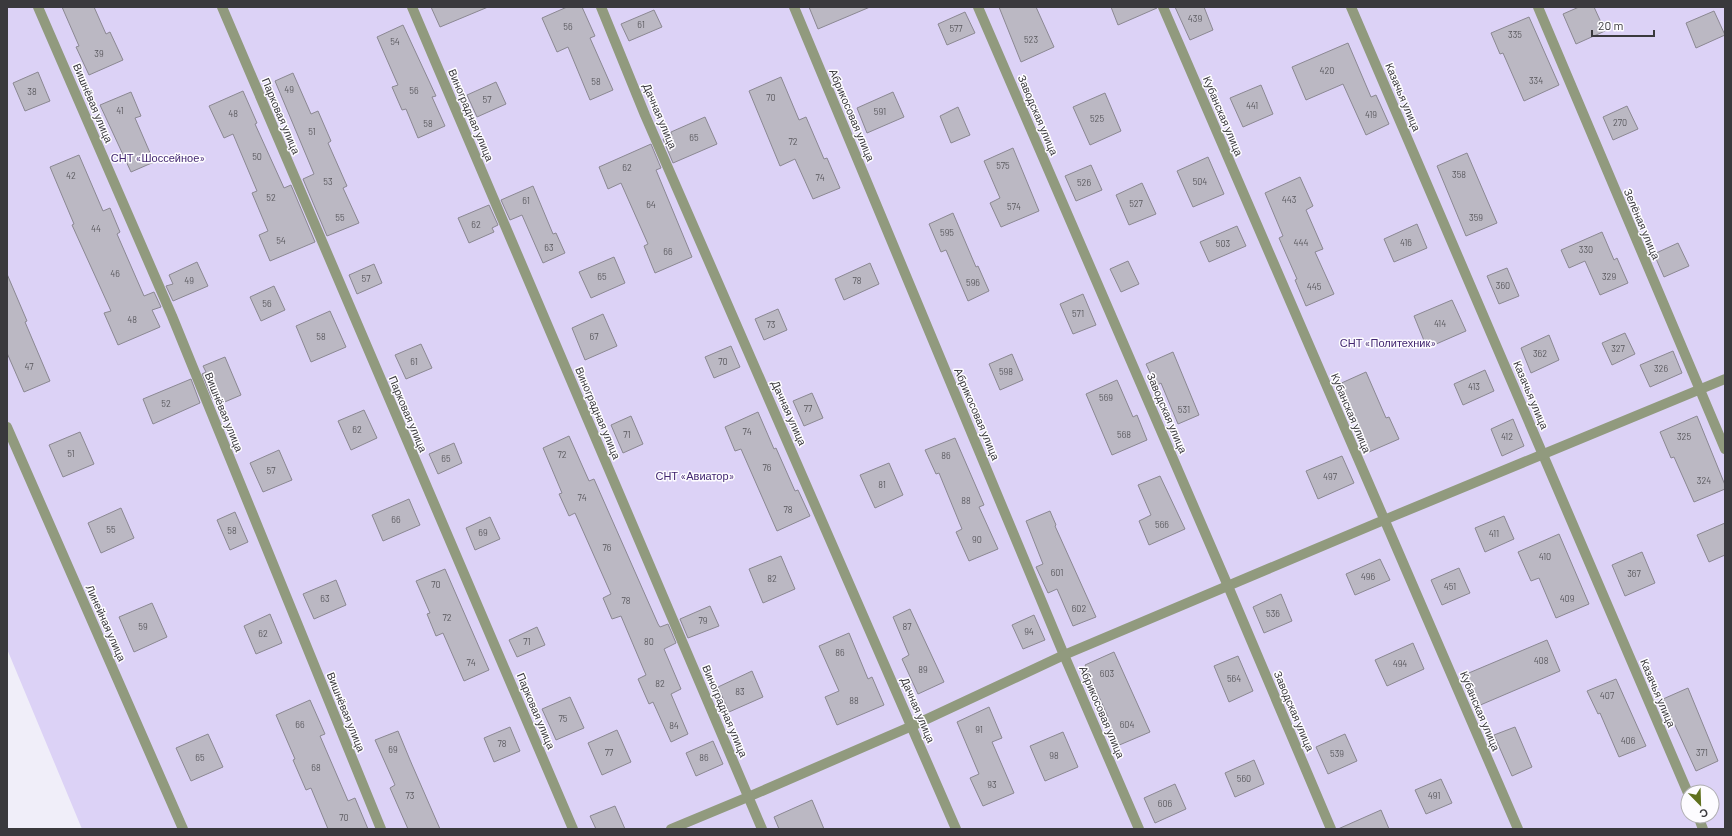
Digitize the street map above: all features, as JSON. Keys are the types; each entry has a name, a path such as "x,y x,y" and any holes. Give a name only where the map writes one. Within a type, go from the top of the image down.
{"street":[{"name":"Вишнёвая улица","path":"38,7 172,316 381,829"},
{"name":"Парковая улица","path":"222,7 573,829"},
{"name":"Виноградная улица","path":"412,7 762,829"},
{"name":"Дачная улица","path":"601,7 645,115 956,829"},
{"name":"Абрикосовая улица","path":"794,7 1064,655 1139,829"},
{"name":"Заводская улица","path":"978,7 1228,586 1331,829"},
{"name":"Кубанская улица","path":"1164,7 1518,829"},
{"name":"Казачья улица","path":"1351,7 1684,784"},
{"name":"Зелёная улица","path":"1538,7 1725,449"},
{"path":"671,829 912,726 1064,655 1384,520 1725,379"},
{"name":"Линейная улица","path":"7,427 183,829"}],"green space":[{"path":"7,7 1725,7 1725,829 82,829 7,649"}],"building":[{"path":"62,7 94,7 106,34 110,32 123,60 89,75 76,47 79,46"},
{"path":"431,7 488,7 440,27"},
{"path":"567,7 582,7 595,36 590,38 613,90 590,100 568,47 557,52 542,18"},
{"path":"809,7 870,7 818,29"},
{"path":"999,7 1036,7 1054,47 1021,62"},
{"path":"1111,7 1157,7 1157,8 1118,25"},
{"path":"1175,7 1204,7 1213,30 1190,40"},
{"path":"1579,7 1594,7 1605,31 1576,44 1563,14"},
{"path":"654,10 662,27 629,41 621,24"},
{"path":"1714,11 1725,35 1696,48 1686,23"},
{"path":"965,12 975,33 947,45 938,24"},
{"path":"1529,17 1559,85 1524,101 1503,53 1500,54 1491,33"},
{"path":"403,25 436,96 432,97 445,126 418,138 406,109 402,110 392,87 398,85 377,37"},
{"path":"1348,43 1371,97 1376,95 1389,124 1366,135 1343,84 1306,100 1292,67"},
{"path":"38,72 50,101 25,111 13,83"},
{"path":"293,73 311,114 318,111 331,141 328,143 347,186 343,188 359,223 327,236 303,179 314,174 275,81"},
{"path":"781,77 799,120 806,117 824,159 827,158 840,188 813,199 795,159 780,166 749,91"},
{"path":"496,82 506,104 477,117 467,95"},
{"path":"1261,85 1273,114 1243,127 1230,98"},
{"path":"243,91 257,123 255,124 284,188 291,185 315,242 270,261 259,235 268,231 252,193 257,191 233,134 224,138 209,106"},
{"path":"131,92 141,116 135,118 154,162 131,172 100,105"},
{"path":"893,92 904,117 867,133 857,108"},
{"path":"1105,93 1121,131 1090,145 1073,107"},
{"path":"1627,106 1638,129 1613,140 1603,117"},
{"path":"958,107 970,135 951,143 940,116"},
{"path":"705,117 717,144 673,163 663,139 672,135 671,132"},
{"path":"651,144 661,168 656,170 692,257 655,273 644,246 648,244 621,183 608,189 599,167"},
{"path":"1013,148 1039,211 1001,227 990,203 1000,198 984,161"},
{"path":"1467,153 1497,223 1466,236 1437,166"},
{"path":"79,155 103,211 110,208 120,232 117,234 144,296 154,292 161,307 152,310 160,327 118,345 104,313 111,311 72,225 74,224 50,167"},
{"path":"1208,157 1224,194 1193,207 1177,171"},
{"path":"1091,165 1102,190 1076,201 1065,176"},
{"path":"1300,177 1313,206 1306,210 1323,249 1315,252 1334,294 1306,306 1295,280 1297,279 1279,238 1283,236 1265,193"},
{"path":"1142,183 1156,214 1129,225 1116,195"},
{"path":"533,186 553,234 556,233 565,253 543,263 522,215 510,220 501,200"},
{"path":"489,205 498,225 492,228 494,232 469,243 458,218"},
{"path":"953,213 976,267 978,266 989,291 968,301 946,250 941,252 929,224"},
{"path":"1417,224 1427,248 1394,262 1384,239"},
{"path":"1237,226 1246,246 1209,262 1200,242"},
{"path":"1602,232 1614,260 1617,258 1628,283 1600,295 1585,261 1569,268 1561,250"},
{"path":"1678,243 1689,266 1664,277 1654,254"},
{"path":"614,257 625,283 591,298 579,272"},
{"path":"1128,261 1139,284 1121,292 1110,269"},
{"path":"197,262 208,286 173,301 166,286 173,284 169,275"},
{"path":"870,263 879,284 844,300 835,279"},
{"path":"374,264 382,283 357,294 349,275"},
{"path":"1507,268 1519,296 1499,304 1487,276"},
{"path":"7,274 50,381 24,392 7,353"},
{"path":"274,286 285,310 261,321 250,297"},
{"path":"1083,294 1096,325 1073,334 1060,304"},
{"path":"1452,300 1466,331 1427,348 1414,316"},
{"path":"778,309 787,330 764,340 755,319"},
{"path":"330,311 346,347 311,362 296,326"},
{"path":"603,314 617,346 585,360 572,328"},
{"path":"1625,333 1635,354 1612,365 1602,343"},
{"path":"1549,335 1559,360 1531,373 1521,348"},
{"path":"421,344 432,368 406,379 395,355"},
{"path":"731,346 740,367 714,378 705,357"},
{"path":"1673,351 1682,373 1650,387 1640,365"},
{"path":"1173,352 1199,415 1178,424 1161,383 1156,386 1146,364"},
{"path":"1012,354 1023,380 1000,390 989,364"},
{"path":"225,357 241,395 220,404 216,396 212,398 202,374 206,372 203,366"},
{"path":"1485,370 1494,391 1463,405 1454,384"},
{"path":"1366,372 1386,418 1389,417 1399,439 1369,452 1352,411 1349,413 1337,385"},
{"path":"191,379 200,403 153,424 143,399"},
{"path":"1117,380 1133,417 1137,415 1147,440 1112,455 1086,394"},
{"path":"812,393 823,418 804,426 793,401"},
{"path":"364,410 377,438 351,450 338,421"},
{"path":"758,412 774,449 776,448 795,491 798,490 810,516 777,531 741,449 735,451 725,427"},
{"path":"631,416 643,444 623,453 611,425"},
{"path":"1697,416 1725,485 1725,489 1694,502 1674,457 1671,458 1660,432"},
{"path":"1513,419 1524,446 1502,456 1491,429"},
{"path":"80,432 94,464 63,477 49,445"},
{"path":"569,436 589,481 594,479 658,624 660,627 668,624 676,643 664,649 681,689 671,694 688,734 671,742 653,702 649,704 638,679 646,675 621,616 612,619 603,598 611,594 575,513 569,516 559,494 562,493 543,448"},
{"path":"955,438 984,505 979,507 998,549 969,561 956,532 962,529 939,473 936,474 925,450"},
{"path":"454,443 462,463 438,474 429,454"},
{"path":"279,450 292,480 263,492 250,463"},
{"path":"1342,456 1354,483 1318,499 1306,471"},
{"path":"889,463 903,495 875,508 860,475"},
{"path":"1160,476 1185,529 1149,545 1139,521 1151,515 1138,485"},
{"path":"409,499 420,525 383,541 372,515"},
{"path":"121,508 134,538 101,553 88,523"},
{"path":"1050,511 1056,525 1055,526 1096,617 1073,626 1057,589 1048,593 1036,567 1043,564 1026,521"},
{"path":"235,512 248,542 230,550 217,520"},
{"path":"1504,516 1514,539 1485,552 1475,528"},
{"path":"490,517 500,539 475,550 466,528"},
{"path":"1725,523 1725,555 1709,562 1697,535"},
{"path":"1559,534 1589,604 1556,618 1539,578 1531,581 1518,552"},
{"path":"1642,552 1655,583 1625,596 1612,565"},
{"path":"781,556 795,589 763,603 749,569"},
{"path":"1380,559 1390,580 1355,595 1346,574"},
{"path":"1459,568 1470,593 1442,605 1431,580"},
{"path":"445,569 489,670 464,681 443,633 436,636 427,614 430,613 416,581"},
{"path":"336,580 346,605 314,619 303,594"},
{"path":"1281,594 1292,621 1264,633 1253,607"},
{"path":"152,603 167,637 134,652 119,617"},
{"path":"710,606 719,626 688,638 680,619"},
{"path":"910,609 944,682 918,694 902,659 909,655 893,617"},
{"path":"270,614 282,643 256,654 244,626"},
{"path":"1034,615 1045,640 1023,649 1012,625"},
{"path":"537,627 545,645 517,657 509,640"},
{"path":"849,633 868,679 872,677 884,705 837,725 825,697 839,691 819,646"},
{"path":"1547,640 1560,671 1478,706 1464,675"},
{"path":"1413,643 1424,669 1387,686 1375,660"},
{"path":"1114,652 1150,732 1117,746 1105,718 1108,717 1085,665"},
{"path":"1238,656 1253,691 1229,702 1214,666"},
{"path":"752,671 763,697 729,712 718,687"},
{"path":"1616,679 1646,746 1619,757 1600,713 1598,714 1587,691"},
{"path":"1688,688 1718,761 1696,771 1663,699"},
{"path":"570,697 584,728 556,740 542,709"},
{"path":"310,700 325,734 320,736 348,801 355,798 368,829 328,829 311,788 306,790 293,760 295,759 276,715"},
{"path":"989,707 1002,738 992,742 1014,793 983,806 970,778 979,774 957,722"},
{"path":"510,727 520,751 494,762 484,738"},
{"path":"1515,727 1532,767 1512,776 1494,735"},
{"path":"617,730 631,762 602,775 588,743"},
{"path":"398,731 440,829 408,829 390,788 395,785 375,740"},
{"path":"1063,732 1078,767 1045,781 1030,746"},
{"path":"208,734 223,767 191,781 176,748"},
{"path":"1345,734 1357,761 1328,774 1316,747"},
{"path":"713,741 723,764 696,776 686,753"},
{"path":"1254,760 1264,784 1235,797 1225,773"},
{"path":"1441,779 1452,803 1426,814 1415,790"},
{"path":"1175,784 1186,809 1155,823 1144,798"},
{"path":"812,800 824,829 779,829 774,817"},
{"path":"615,806 625,829 596,829 590,816"},
{"path":"1381,810 1389,829 1338,829"}],"park label":[{"name":"СНТ «Шоссейное»","path":"158,158"},
{"name":"СНТ «Политехник»","path":"1388,343"},
{"name":"СНТ «Авиатор»","path":"695,476"}]}
